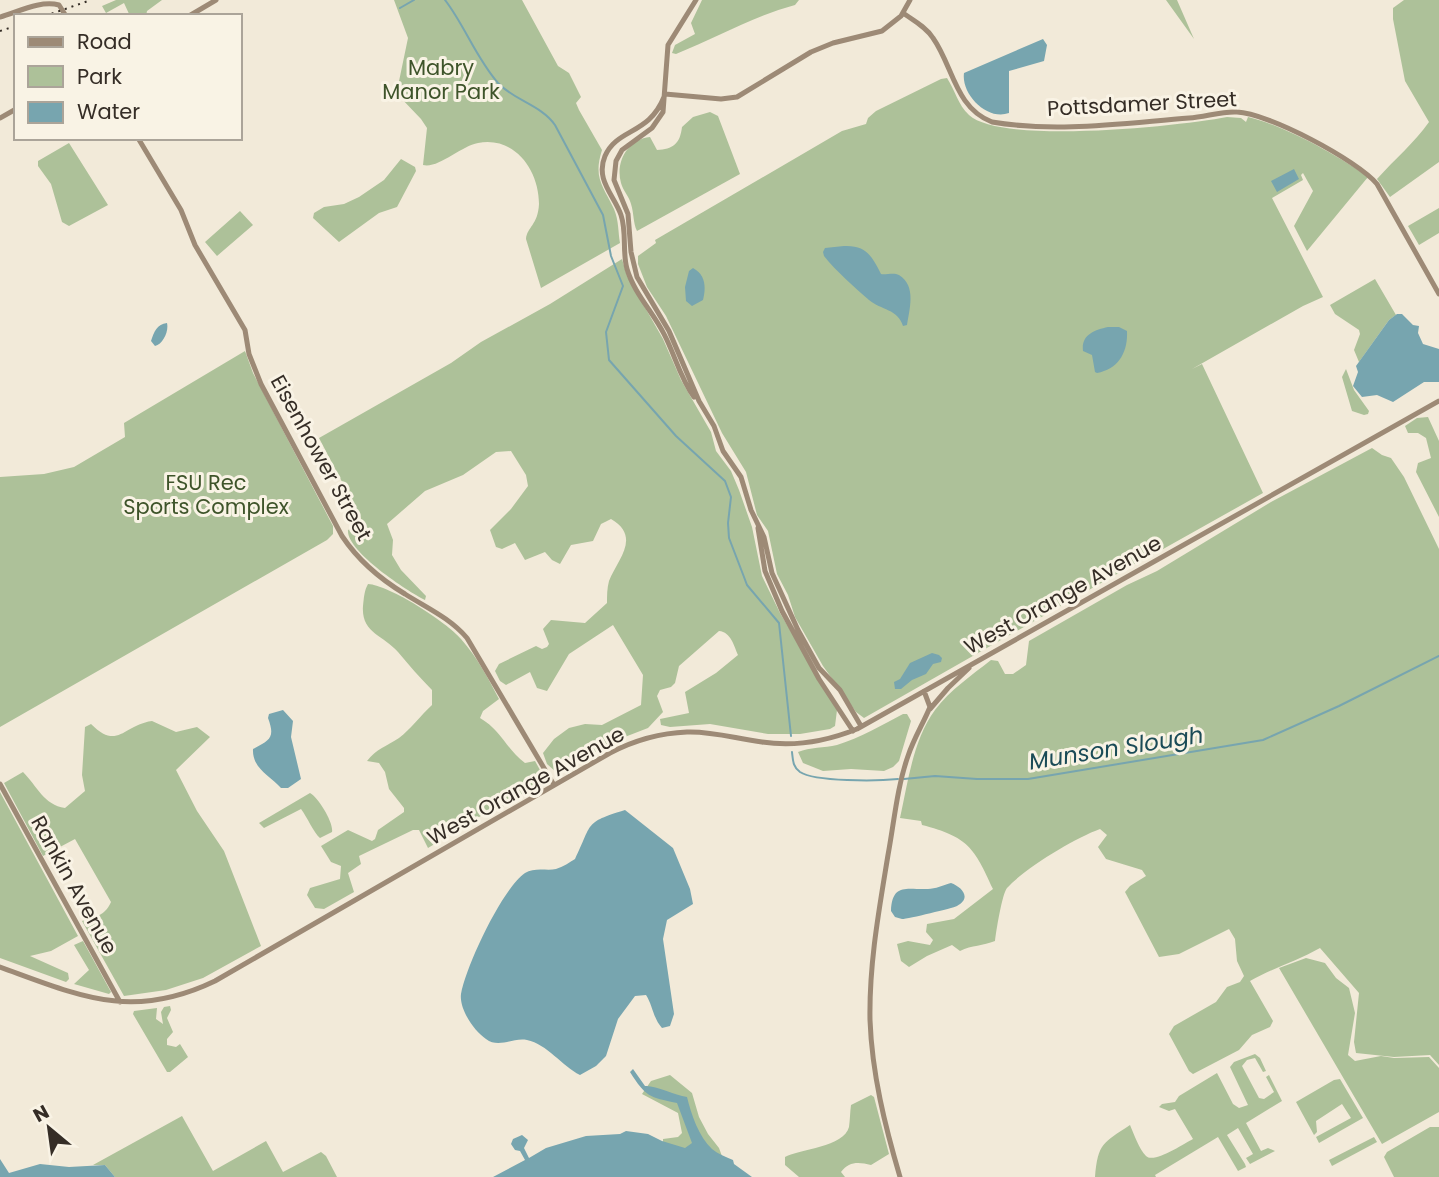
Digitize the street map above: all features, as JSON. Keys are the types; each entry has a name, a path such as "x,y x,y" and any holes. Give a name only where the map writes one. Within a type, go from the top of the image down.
{"street":[{"path":"30,0 33,6"},
{"path":"193,14 216,0"},
{"path":"696,0 668,45 665,108 657,123 622,150 616,161 614,180 628,214 635,271 669,331 701,405"},
{"path":"665,94 721,99 737,97 811,52 833,43 882,31 903,13 910,0"},
{"path":"0,17 33,6 52,4 59,5 65,14"},
{"name":"Pottsdamer Street","path":"903,13 927,31 935,41 970,109 992,122 1084,127 1241,112 1267,119 1337,154 1364,170 1377,184 1439,294"},
{"path":"665,94 651,120 614,142 605,156 602,173 605,186 622,218 628,273 663,332 685,383 714,426 723,451 741,477 760,536 763,565 772,589 819,678 853,730"},
{"name":"Eisenhower Street","path":"139,140 181,210 195,245 245,330 248,354 261,384 342,536 373,571 400,591 449,620 467,638 554,785"},
{"path":"614,142 622,150"},
{"name":"West Orange Avenue","path":"0,967 76,995 120,1002 145,1002 174,997 215,981 618,748 666,734 687,732 714,733 788,744 821,740 853,730 1439,401"},
{"path":"754,518 764,537 772,573 801,636 819,668 839,690 861,726"},
{"path":"928,712 952,684 983,658"},
{"path":"900,1177 879,1098 870,1020 875,931 903,772 930,703 924,691"},
{"name":"Rankin Avenue","path":"0,784 120,1002"}],"green space":[{"path":"116,0 162,0 146,14 129,14 124,3 106,13 102,6"},
{"name":"Mabry Manor Park","path":"394,0 522,0 558,66 569,73 581,97 576,103 602,150 599,175 616,213 620,243 541,288 526,239 538,211 538,192 530,168 523,158 504,145 492,142 471,145 436,164 423,165 427,128 399,96 398,86 408,38"},
{"path":"702,0 799,0 795,5 750,21 676,54 672,53 675,45 695,34 691,23"},
{"path":"1166,0 1177,0 1194,39"},
{"path":"1404,0 1439,0 1439,162 1390,197 1377,179 1429,122 1405,81 1393,19 1393,8"},
{"path":"947,78 965,111 987,124 1016,129 1093,131 1172,125 1227,117 1241,118 1246,122 1248,117 1310,142 1368,177 1307,251 1294,226 1313,191 1303,173 1303,180 1272,198 1323,297 1192,369 1202,364 1263,493 1140,562 1135,556 1138,562 864,718 856,712 823,666 795,617 777,574 768,531 757,515 746,472 722,433 666,316 647,287 638,264 638,256 656,243 655,240 842,131 866,124 876,111"},
{"path":"710,112 718,116 740,174 637,231 631,204 620,175 625,153 635,142 650,137 657,150 671,147 680,138 682,127 693,117"},
{"path":"69,143 108,205 69,226 62,222 51,184 38,166 38,161"},
{"path":"401,159 415,167 416,171 397,207 379,213 339,242 313,218 314,213 324,207 344,204 359,197 384,180"},
{"path":"1439,208 1439,233 1419,245 1408,226"},
{"path":"240,211 253,225 217,256 205,242"},
{"path":"622,259 627,276 711,432 716,451 731,471 752,527 762,576 780,613 837,710 835,726 800,734 768,734 710,724 670,727 661,725 660,719 689,713 685,692 716,673 738,655 729,637 719,631 679,666 675,683 671,687 660,690 657,696 663,712 648,728 617,740 556,772 547,764 543,753 554,739 569,728 585,724 602,725 641,705 643,675 613,625 569,654 547,691 537,688 530,672 506,685 500,681 495,671 499,664 536,646 542,649 547,647 549,644 543,629 551,620 585,623 607,603 609,581 625,549 625,533 611,519 601,524 593,541 571,545 560,564 545,552 525,560 515,543 502,549 496,547 490,530 511,509 528,486 526,475 511,451 496,452 463,475 425,491 387,524 393,540 392,555 401,570 426,596 425,600 379,569 350,539 348,530 361,524 361,518 319,438 451,363 481,342 550,304"},
{"path":"1375,279 1396,315 1389,320 1359,362 1354,350 1359,330 1335,314 1330,305"},
{"name":"FSU Rec Sports Complex","path":"245,351 253,373 333,526 333,534 327,540 0,727 0,477 44,474 74,467 125,437 124,423"},
{"path":"1346,369 1354,390 1369,411 1368,414 1352,411 1342,377"},
{"path":"1428,417 1439,441 1439,517 1416,472 1418,463 1431,458 1426,438 1418,433 1408,433 1405,426 1417,418"},
{"path":"1372,448 1391,458 1404,477 1439,549 1439,1065 1430,1055 1394,1057 1356,1053 1354,1042 1359,993 1320,948 1250,981 1273,1021 1270,1027 1252,1035 1239,1050 1193,1074 1169,1034 1174,1026 1216,1002 1227,987 1240,982 1244,976 1237,961 1235,939 1229,929 1179,954 1159,957 1125,892 1146,876 1142,870 1106,859 1098,847 1107,835 1100,829 1051,854 1007,888 995,941 960,951 952,945 909,967 901,961 897,944 908,941 930,945 933,940 926,932 927,924 954,919 993,889 974,853 960,839 922,825 921,821 900,818 916,748 921,734 941,703 991,660 998,661 1005,674 1013,674 1026,665 1029,641 1127,585 1157,571 1271,502"},
{"path":"368,584 389,591 417,606 444,623 461,639 477,660 499,699 483,711 480,718 493,728 525,763 535,761 545,779 504,806 489,811 428,848 419,830 413,830 359,856 361,864 348,873 354,892 324,909 315,908 307,895 310,888 340,879 341,866 331,862 321,846 348,830 372,841 378,830 404,812 404,808 389,789 385,772 379,763 367,761 399,738 432,705 432,690 392,646 369,628 363,615"},
{"path":"907,714 911,721 899,761 884,771 823,771 803,763 798,752 846,742"},
{"path":"152,721 176,732 197,727 210,737 176,770 197,811 224,851 261,946 203,978 166,990 124,996 82,921 102,913 111,902 75,839 43,856 4,783 23,772 46,799 65,808 85,791 82,775 85,727 91,724 100,732 115,736"},
{"path":"0,792 78,936 51,951 30,956 68,973 69,979 66,982 0,958"},
{"path":"310,793 325,811 332,832 320,838 301,809 264,828 259,823"},
{"path":"83,941 111,992 109,994 74,984 89,970 74,945"},
{"path":"1306,958 1325,963 1336,978 1349,988 1355,1013 1348,1055 1355,1061 1381,1056 1429,1057 1439,1068 1439,1112 1382,1144 1279,968"},
{"path":"170,1006 167,1018 173,1032 167,1039 167,1045 176,1047 180,1044 188,1057 167,1072 133,1014 134,1011 157,1008 156,1019 163,1024 161,1012 164,1007"},
{"path":"1255,1054 1266,1071 1263,1072 1255,1058 1247,1060 1242,1066 1259,1098 1264,1099 1274,1092 1266,1077 1269,1075 1282,1101 1246,1123 1261,1151 1268,1148 1275,1151 1250,1164 1246,1158 1253,1154 1238,1128 1227,1135 1246,1167 1238,1171 1218,1137 1155,1175 1156,1177 1095,1177 1100,1150 1130,1125 1141,1149 1150,1158 1176,1149 1193,1139 1175,1109 1169,1111 1159,1107 1175,1102 1179,1096 1217,1073 1233,1104 1239,1108 1248,1105 1230,1067 1234,1062"},
{"path":"670,1075 692,1093 699,1117 723,1159 663,1144 663,1139 678,1137 682,1133 678,1113 642,1094 651,1081"},
{"path":"1340,1079 1363,1118 1319,1143 1316,1137 1351,1118 1342,1104 1316,1121 1317,1132 1314,1135 1296,1102"},
{"path":"871,1095 874,1097 889,1154 871,1165 858,1163 847,1166 841,1172 845,1177 799,1177 785,1165 785,1157 839,1139 849,1127 851,1105"},
{"path":"182,1116 213,1171 266,1141 283,1172 321,1152 337,1177 115,1177 105,1165 93,1165"},
{"path":"1430,1127 1439,1127 1439,1177 1394,1177 1384,1157 1387,1152"},
{"path":"1374,1137 1377,1142 1332,1166 1329,1160"}],"water":[{"path":"1043,39 1047,45 1044,61 1009,71 1009,113 992,113 977,104 967,89 964,73"},
{"path":"1294,169 1299,179 1277,192 1271,181"},
{"path":"858,247 867,253 881,274 897,274 905,280 911,298 907,325 903,326 897,316 869,300 824,256 825,248"},
{"path":"693,268 703,278 705,291 703,300 692,306 686,301 685,287 689,271"},
{"path":"1402,314 1413,325 1419,326 1418,333 1423,344 1439,349 1439,382 1424,382 1393,402 1377,395 1362,397 1353,386 1358,372 1356,366 1389,320"},
{"path":"167,323 165,337 155,346 151,341 155,332 158,327"},
{"path":"1108,327 1119,327 1127,331 1126,346 1116,364 1097,373 1092,355 1083,351 1083,345 1090,334"},
{"path":"932,653 942,658 941,662 933,664 926,674 901,689 895,689 894,682 900,679 910,663"},
{"path":"283,710 293,721 291,737 301,779 288,788 281,788 262,771 253,756 253,749 270,737 269,714"},
{"path":"625,810 673,848 690,889 693,904 667,920 663,939 674,1014 670,1026 662,1028 646,995 635,996 618,1019 606,1056 596,1066 580,1075 534,1042 522,1040 496,1043 486,1039 468,1019 462,1006 461,994 486,929 516,882 529,871 556,869 575,859 595,822"},
{"path":"951,883 959,887 965,896 957,906 902,919 895,917 891,911 894,895 902,890 931,889"},
{"path":"633,1069 645,1086 687,1097 696,1125 707,1144 733,1160 734,1164 752,1177 493,1177 525,1160 520,1151 515,1150 511,1144 513,1139 522,1135 528,1140 524,1148 529,1158 546,1148 586,1136 620,1134 626,1131 648,1134 685,1148 692,1143 677,1103 649,1095 630,1072"},
{"path":"0,1159 9,1173 40,1164 69,1167 105,1165 115,1177 0,1177"}],"waterway":[{"path":"400,8 414,0"},
{"name":"Munson Slough","path":"445,0 498,83 543,113 555,125 603,215 611,256 623,286 606,332 609,360 676,436 725,481 731,497 729,538 747,585 779,623 791,736"},
{"name":"Munson Slough","path":"904,779 935,776 1028,779 1263,740 1439,656"},
{"name":"Munson Slough","path":"792,752 793,761 800,772 819,778 898,779"}],"railway":[{"path":"51,14 91,0"},
{"path":"0,31 14,27"}]}
